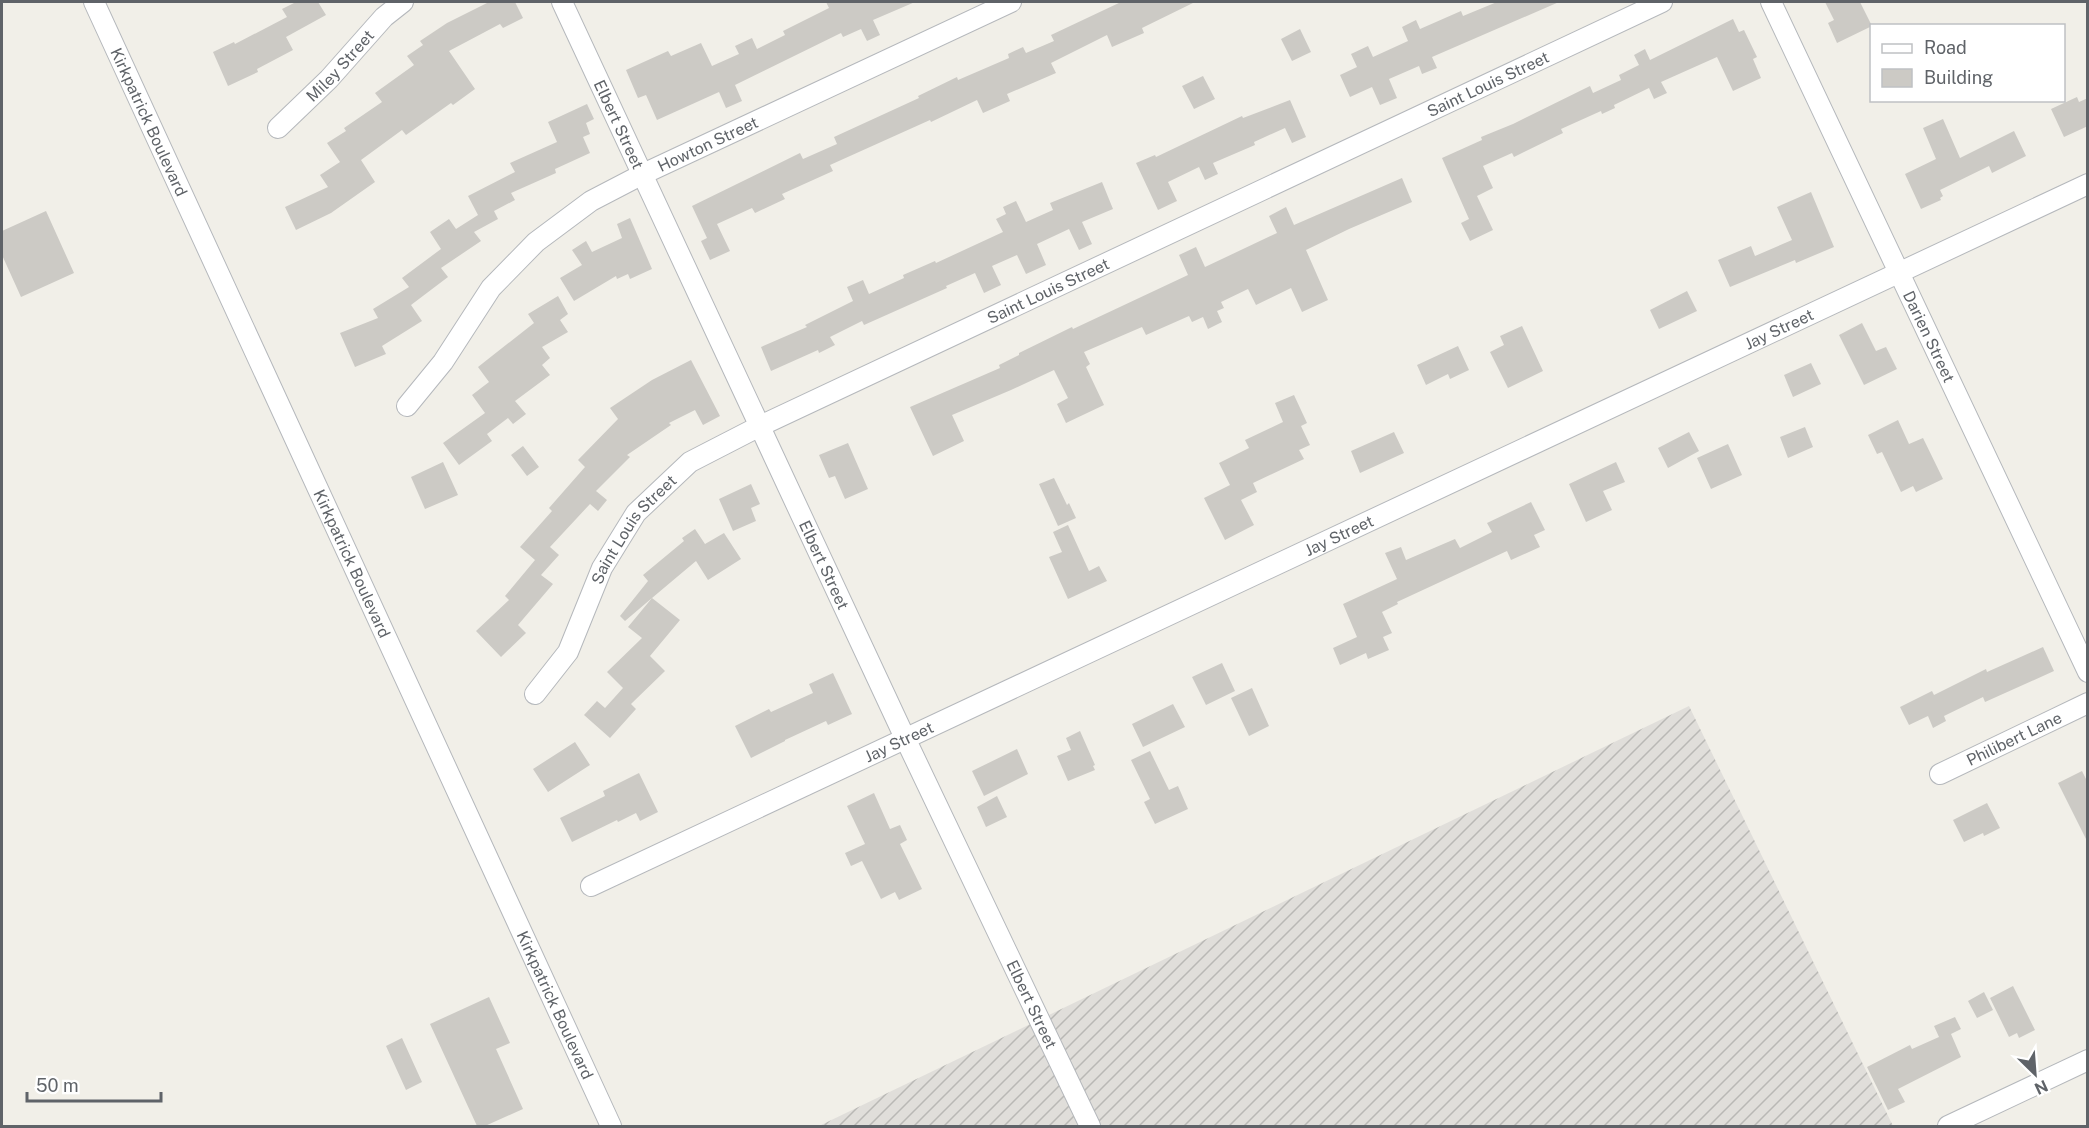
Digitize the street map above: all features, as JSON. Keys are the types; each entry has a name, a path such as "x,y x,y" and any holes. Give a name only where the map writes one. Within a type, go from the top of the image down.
{"street":[{"name":"Kirkpatrick Boulevard","path":"94,2 611,1126"},
{"name":"Miley Street","path":"278,128 329,79 384,17 403,2"},
{"name":"Elbert Street","path":"562,2 905,738 1090,1126"},
{"name":"Howton Street","path":"407,406 443,362 492,288 536,242 591,201 641,175 1011,2"},
{"name":"Saint Louis Street","path":"535,694 568,652 602,568 636,513 690,462 760,426 1662,2"},
{"name":"Darien Street","path":"1771,2 2088,672"},
{"name":"Jay Street","path":"591,886 2088,183"},
{"name":"Philibert Lane","path":"1940,774 2088,703"},
{"path":"1948,1126 2088,1060"}],"shaded area":[{"path":"1689,706 1893,1126 819,1126"}],"building":[{"path":"296,2 318,2 326,15 286,37 293,50 257,69 258,72 228,86 213,52 234,42 235,44 287,17 282,9"},
{"path":"489,2 515,2 523,18 503,28 500,24 449,51 475,89 406,135 402,130 361,160 375,182 331,213 296,230 285,207 328,187 320,175 340,162 327,143 346,131 344,128 382,102 375,93 414,65 407,56 423,45 420,41 447,23"},
{"path":"826,2 915,2 873,20 880,35 867,41 861,29 843,37 841,33 735,85 742,101 726,108 719,92 657,120 646,95 638,98 626,70 668,51 671,56 701,43 712,66 739,54 735,46 752,38 757,49 785,35 783,31 829,8"},
{"path":"1121,2 1195,2 1142,28 1144,33 1112,47 1107,35 1051,63 1056,73 1007,94 1010,101 983,113 977,100 830,165 833,171 782,194 785,199 755,213 752,208 717,224 730,251 710,260 701,241 707,238 692,206 800,153 803,159 837,144 834,137 919,98 918,96 957,77 958,80 1009,58 1008,54 1023,47 1026,53 1054,41 1051,35"},
{"path":"1497,2 1559,2 1432,57 1437,68 1422,74 1419,66 1389,79 1397,98 1380,105 1372,87 1350,97 1340,75 1357,67 1351,54 1368,46 1373,57 1408,41 1402,27 1416,20 1420,29 1461,11 1463,16"},
{"path":"1825,2 1860,2 1871,24 1870,27 1837,43 1828,23 1834,20"},
{"path":"1733,19 1739,32 1744,30 1757,57 1753,59 1761,78 1733,91 1717,57 1661,82 1667,93 1654,99 1649,88 1614,105 1615,108 1602,114 1601,111 1561,129 1563,133 1514,157 1512,153 1483,166 1493,188 1477,196 1493,230 1470,241 1461,223 1469,219 1442,158 1482,140 1481,137 1590,86 1593,93 1621,80 1619,75 1639,65 1634,55 1645,49 1650,60"},
{"path":"1300,29 1311,52 1292,61 1281,39"},
{"path":"1203,76 1215,99 1194,109 1182,86"},
{"path":"2077,97 2079,102 2088,98 2088,126 2064,137 2051,109"},
{"path":"1290,100 1306,137 1292,143 1285,128 1254,142 1255,145 1213,163 1218,174 1205,180 1199,167 1168,182 1177,201 1158,210 1136,163 1155,155 1156,157 1242,116 1243,118"},
{"path":"587,104 594,119 586,123 590,134 583,137 590,153 555,169 556,173 511,193 515,200 494,211 498,219 474,232 481,241 441,268 448,277 411,305 422,321 382,346 386,354 355,367 340,333 378,318 373,309 409,287 402,278 441,249 430,232 449,219 456,229 478,215 468,196 515,172 510,163 557,142 548,122"},
{"path":"1943,119 1960,158 2014,131 2026,156 1992,173 1989,166 1940,190 1943,196 1941,200 1921,209 1905,174 1936,159 1923,128"},
{"path":"1402,178 1412,202 1306,250 1328,300 1302,312 1291,288 1256,305 1248,289 1221,302 1224,308 1217,311 1222,322 1208,329 1203,317 1192,322 1189,316 1146,335 1142,327 1084,352 1090,364 1086,367 1104,405 1066,423 1057,404 1068,398 1054,370 952,415 964,441 933,456 910,407 1000,368 999,365 1019,353 1188,275 1179,255 1196,247 1205,267 1277,233 1269,216 1286,207 1294,225"},
{"path":"1102,182 1113,209 1082,222 1092,244 1079,250 1069,229 1037,244 1046,265 1026,274 1017,255 992,266 1001,285 984,293 975,273 864,325 862,321 830,337 835,345 771,371 761,347 807,327 805,325 853,301 847,287 863,280 869,294 904,278 903,275 935,261 936,263 1003,232 996,219 1006,214 1003,207 1016,201 1026,222 1053,210 1050,203"},
{"path":"1811,192 1834,247 1796,263 1795,260 1730,287 1718,260 1751,246 1755,256 1792,240 1777,207"},
{"path":"46,211 74,273 21,297 2,255 2,231"},
{"path":"630,218 652,269 630,279 628,274 617,279 616,276 574,301 560,278 582,265 572,250 586,241 592,252 622,238 617,224"},
{"path":"1687,291 1697,311 1659,329 1650,310"},
{"path":"558,296 568,314 560,320 568,332 542,347 550,358 542,365 550,375 515,401 526,414 513,424 508,418 487,434 492,441 459,465 443,443 485,413 472,395 489,382 478,367 534,323 528,314"},
{"path":"1862,323 1876,351 1886,347 1897,369 1864,385 1839,335"},
{"path":"1522,326 1543,371 1508,388 1490,352 1504,345 1500,336"},
{"path":"1458,346 1469,370 1450,379 1448,374 1426,385 1417,365"},
{"path":"691,360 720,416 703,425 695,410 669,423 671,425 627,455 630,457 596,491 607,500 598,511 590,504 550,547 559,555 541,575 553,584 518,625 526,633 501,657 476,631 509,600 505,596 535,560 520,547 552,511 549,508 585,467 578,460 618,419 610,408 652,380"},
{"path":"1811,363 1821,384 1793,397 1784,375"},
{"path":"1294,395 1307,423 1301,426 1310,445 1299,450 1304,459 1253,483 1257,492 1241,500 1254,525 1225,540 1204,498 1230,485 1219,463 1249,448 1245,440 1283,422 1275,403"},
{"path":"1898,420 1909,444 1923,438 1943,479 1916,492 1913,486 1901,492 1882,452 1877,454 1868,435"},
{"path":"1805,427 1813,447 1788,458 1780,437"},
{"path":"1394,432 1404,453 1360,473 1351,451"},
{"path":"1689,432 1699,451 1668,468 1658,448"},
{"path":"848,443 868,489 845,499 835,476 829,478 819,455"},
{"path":"1728,444 1742,475 1711,489 1697,458"},
{"path":"523,446 539,467 527,476 511,455"},
{"path":"443,462 458,495 425,509 411,477"},
{"path":"1616,462 1625,482 1603,491 1612,510 1586,522 1569,484"},
{"path":"1054,478 1076,518 1058,526 1039,484"},
{"path":"751,484 760,504 751,508 756,521 733,531 719,499"},
{"path":"1531,502 1545,530 1534,535 1540,547 1511,560 1507,551 1397,602 1398,604 1382,612 1392,633 1383,637 1389,650 1368,659 1366,653 1340,665 1333,648 1357,637 1343,604 1397,579 1385,553 1401,547 1406,560 1455,539 1460,548 1492,532 1487,523"},
{"path":"1068,525 1089,571 1099,566 1107,581 1068,599 1049,557 1062,552 1053,532"},
{"path":"695,529 705,544 724,533 741,559 708,580 696,561 625,621 620,616 648,581 643,575 684,541 682,538"},
{"path":"652,598 680,620 650,656 665,671 631,704 636,709 610,738 584,715 597,701 605,708 623,688 607,672 642,638 628,627"},
{"path":"2043,647 2054,671 1985,702 1983,697 1944,716 1946,721 1933,728 1928,716 1909,725 1900,707 1932,691 1934,695 1986,669 1987,672"},
{"path":"1222,663 1235,691 1206,705 1192,677"},
{"path":"833,673 852,714 828,725 826,721 751,758 735,726 769,709 771,712 813,693 809,684"},
{"path":"1252,688 1269,726 1249,736 1231,698"},
{"path":"1173,704 1185,727 1143,747 1132,724"},
{"path":"1080,731 1095,770 1068,781 1057,756 1071,750 1066,738"},
{"path":"575,742 590,765 548,792 533,769"},
{"path":"1017,749 1028,774 984,796 972,771"},
{"path":"1150,751 1169,790 1178,786 1188,809 1155,824 1144,802 1150,799 1131,760"},
{"path":"2082,771 2088,783 2088,843 2058,783"},
{"path":"639,773 658,812 640,821 636,813 572,842 560,818 605,796 603,791"},
{"path":"874,793 890,829 900,825 907,840 900,844 922,889 899,900 895,892 881,899 862,861 851,866 845,853 865,844 847,806"},
{"path":"997,796 1007,817 986,827 977,807"},
{"path":"1987,803 2000,828 1964,842 1953,820"},
{"path":"2013,986 2035,1030 2019,1038 2017,1033 2009,1037 1990,998"},
{"path":"1984,992 1993,1010 1977,1018 1968,1001"},
{"path":"489,997 510,1043 496,1049 523,1109 485,1126 477,1126 430,1024"},
{"path":"1955,1017 1961,1029 1951,1034 1961,1057 1898,1089 1905,1102 1888,1110 1867,1067 1910,1045 1912,1049 1939,1037 1934,1026"},
{"path":"402,1038 422,1082 406,1090 386,1046"}]}
